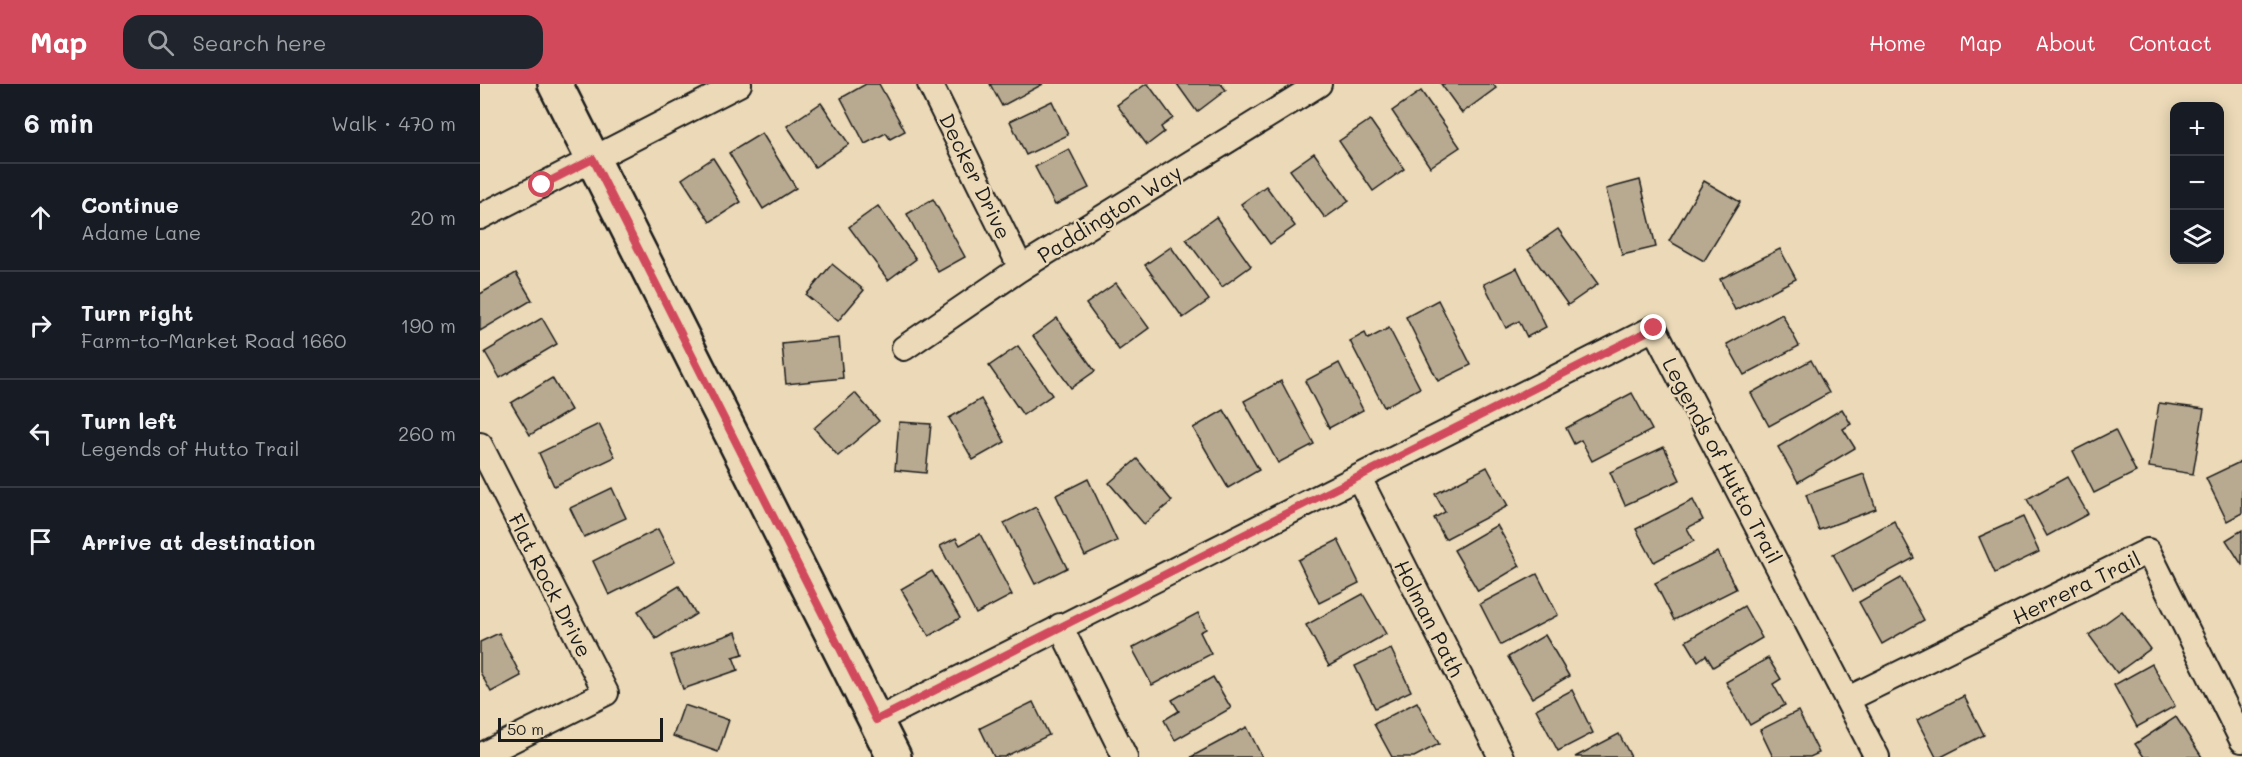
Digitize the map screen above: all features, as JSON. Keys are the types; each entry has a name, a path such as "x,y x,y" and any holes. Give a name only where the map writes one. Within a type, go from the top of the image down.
{"main road":[{"path":"555,84 894,757"}],"street":[{"path":"480,217 739,84"},
{"name":"Decker Drive","path":"930,84 1021,268"},
{"name":"Paddington Way","path":"904,348 1021,268 1319,84"},
{"name":"Legends of Hutto Trail","path":"876,720 1654,328 1877,757"},
{"name":"Flat Rock Drive","path":"480,446 606,693 480,756"},
{"name":"Holman Path","path":"1359,478 1501,757"},
{"name":"Herrera Trail","path":"1848,699 2148,551 2242,740"},
{"path":"1060,626 1125,757"}],"building":[{"path":"866,84 879,84 905,131 890,139 886,133 865,144 841,98"},
{"path":"990,84 1043,84 1002,106"},
{"path":"1146,84 1173,118 1161,127 1164,132 1147,145 1117,105"},
{"path":"1177,84 1221,84 1226,90 1197,112"},
{"path":"1441,84 1493,84 1496,88 1462,113"},
{"path":"1421,91 1460,147 1430,167 1392,111"},
{"path":"1052,101 1068,135 1026,155 1010,121"},
{"path":"821,103 849,144 815,167 787,126"},
{"path":"1370,120 1404,169 1373,191 1339,141"},
{"path":"762,133 796,188 763,209 729,153"},
{"path":"1069,149 1089,188 1055,205 1035,167"},
{"path":"1314,153 1349,201 1325,218 1290,170"},
{"path":"713,158 741,202 710,222 682,179"},
{"path":"1640,180 1656,247 1622,255 1606,189"},
{"path":"1704,181 1740,202 1704,261 1669,241"},
{"path":"1266,186 1295,226 1270,244 1241,204"},
{"path":"933,199 965,257 938,272 907,214"},
{"path":"878,206 916,259 888,280 849,227"},
{"path":"1216,217 1251,266 1222,287 1186,239"},
{"path":"1558,229 1598,284 1568,305 1528,250"},
{"path":"1171,247 1209,300 1183,318 1145,265"},
{"path":"1780,249 1796,279 1735,310 1720,279"},
{"path":"832,264 864,290 838,321 806,295"},
{"path":"1517,268 1546,327 1527,337 1519,321 1506,328 1484,284"},
{"path":"516,273 532,300 480,331 480,294"},
{"path":"1116,283 1149,328 1119,350 1086,304"},
{"path":"1438,300 1471,365 1438,381 1406,317"},
{"path":"1782,314 1799,346 1744,375 1727,344"},
{"path":"542,318 557,344 500,378 485,352"},
{"path":"1057,318 1095,371 1071,388 1033,336"},
{"path":"1389,328 1420,388 1384,407 1350,341 1365,333 1368,339"},
{"path":"839,338 843,378 786,384 782,344"},
{"path":"1018,346 1052,395 1023,415 989,366"},
{"path":"1811,360 1829,393 1769,426 1751,393"},
{"path":"1339,363 1363,410 1329,428 1305,381"},
{"path":"552,378 571,410 530,435 511,403"},
{"path":"1281,381 1314,444 1278,463 1244,401"},
{"path":"855,393 879,421 838,456 814,428"},
{"path":"1632,393 1652,430 1592,461 1581,440 1574,444 1566,428"},
{"path":"981,399 1005,442 973,460 949,418"},
{"path":"2159,403 2204,409 2193,474 2149,467"},
{"path":"1842,409 1851,424 1843,429 1855,448 1798,482 1778,447"},
{"path":"1224,410 1259,470 1228,488 1193,428"},
{"path":"899,422 931,424 926,473 895,470"},
{"path":"599,424 615,457 554,486 539,453"},
{"path":"2115,430 2136,472 2094,493 2073,451"},
{"path":"1664,447 1680,480 1625,505 1610,472"},
{"path":"1137,459 1172,501 1144,524 1109,483"},
{"path":"2242,461 2242,513 2227,521 2206,478"},
{"path":"1487,467 1508,506 1445,539 1434,518 1445,512 1435,494"},
{"path":"1864,474 1876,509 1819,530 1806,495"},
{"path":"2067,477 2088,514 2047,536 2027,499"},
{"path":"1088,479 1117,541 1085,556 1056,495"},
{"path":"612,488 626,518 584,537 570,508"},
{"path":"1693,500 1703,520 1687,528 1694,541 1654,562 1636,529"},
{"path":"1036,507 1067,568 1035,584 1004,523"},
{"path":"2023,517 2039,552 1995,573 1979,537"},
{"path":"1894,521 1914,558 1853,591 1833,554"},
{"path":"1497,525 1520,566 1478,591 1454,550"},
{"path":"658,529 675,562 609,595 593,561"},
{"path":"2242,530 2242,565 2226,540"},
{"path":"980,534 1012,595 976,614 940,546 956,538 960,545"},
{"path":"1338,540 1359,583 1319,603 1298,560"},
{"path":"1718,552 1736,589 1674,620 1655,583"},
{"path":"932,571 960,618 929,636 901,589"},
{"path":"1537,574 1558,615 1501,645 1480,604"},
{"path":"1901,578 1924,620 1882,644 1859,602"},
{"path":"679,586 696,614 656,639 638,611"},
{"path":"1363,594 1386,634 1329,666 1306,625"},
{"path":"1744,606 1762,638 1713,667 1706,655 1698,661 1686,641"},
{"path":"2122,611 2150,649 2117,673 2089,635"},
{"path":"1198,613 1206,629 1200,632 1211,654 1152,685 1132,648"},
{"path":"736,632 743,654 733,657 738,670 683,689 671,655"},
{"path":"499,633 521,676 491,692 480,672 480,642"},
{"path":"1545,635 1569,676 1532,698 1508,657"},
{"path":"1391,649 1411,691 1375,708 1355,666"},
{"path":"1768,658 1781,679 1773,684 1785,705 1750,725 1726,682"},
{"path":"2152,664 2175,706 2137,727 2114,685"},
{"path":"1213,677 1231,708 1175,740 1164,720 1179,711 1172,700"},
{"path":"1572,690 1593,733 1558,751 1536,709"},
{"path":"1964,696 1984,735 1941,757 1936,757 1917,720"},
{"path":"1033,702 1049,735 1004,757 994,757 980,728"},
{"path":"1417,702 1439,744 1414,757 1392,757 1374,724"},
{"path":"684,705 729,720 718,752 673,736"},
{"path":"1798,711 1819,753 1810,757 1773,757 1760,730"},
{"path":"2176,717 2202,757 2144,757 2135,744"},
{"path":"1247,727 1262,757 1191,757"},
{"path":"1619,734 1631,757 1575,757"}],"route":[{"path":"542,185 593,159 876,720 1654,328"}]}
